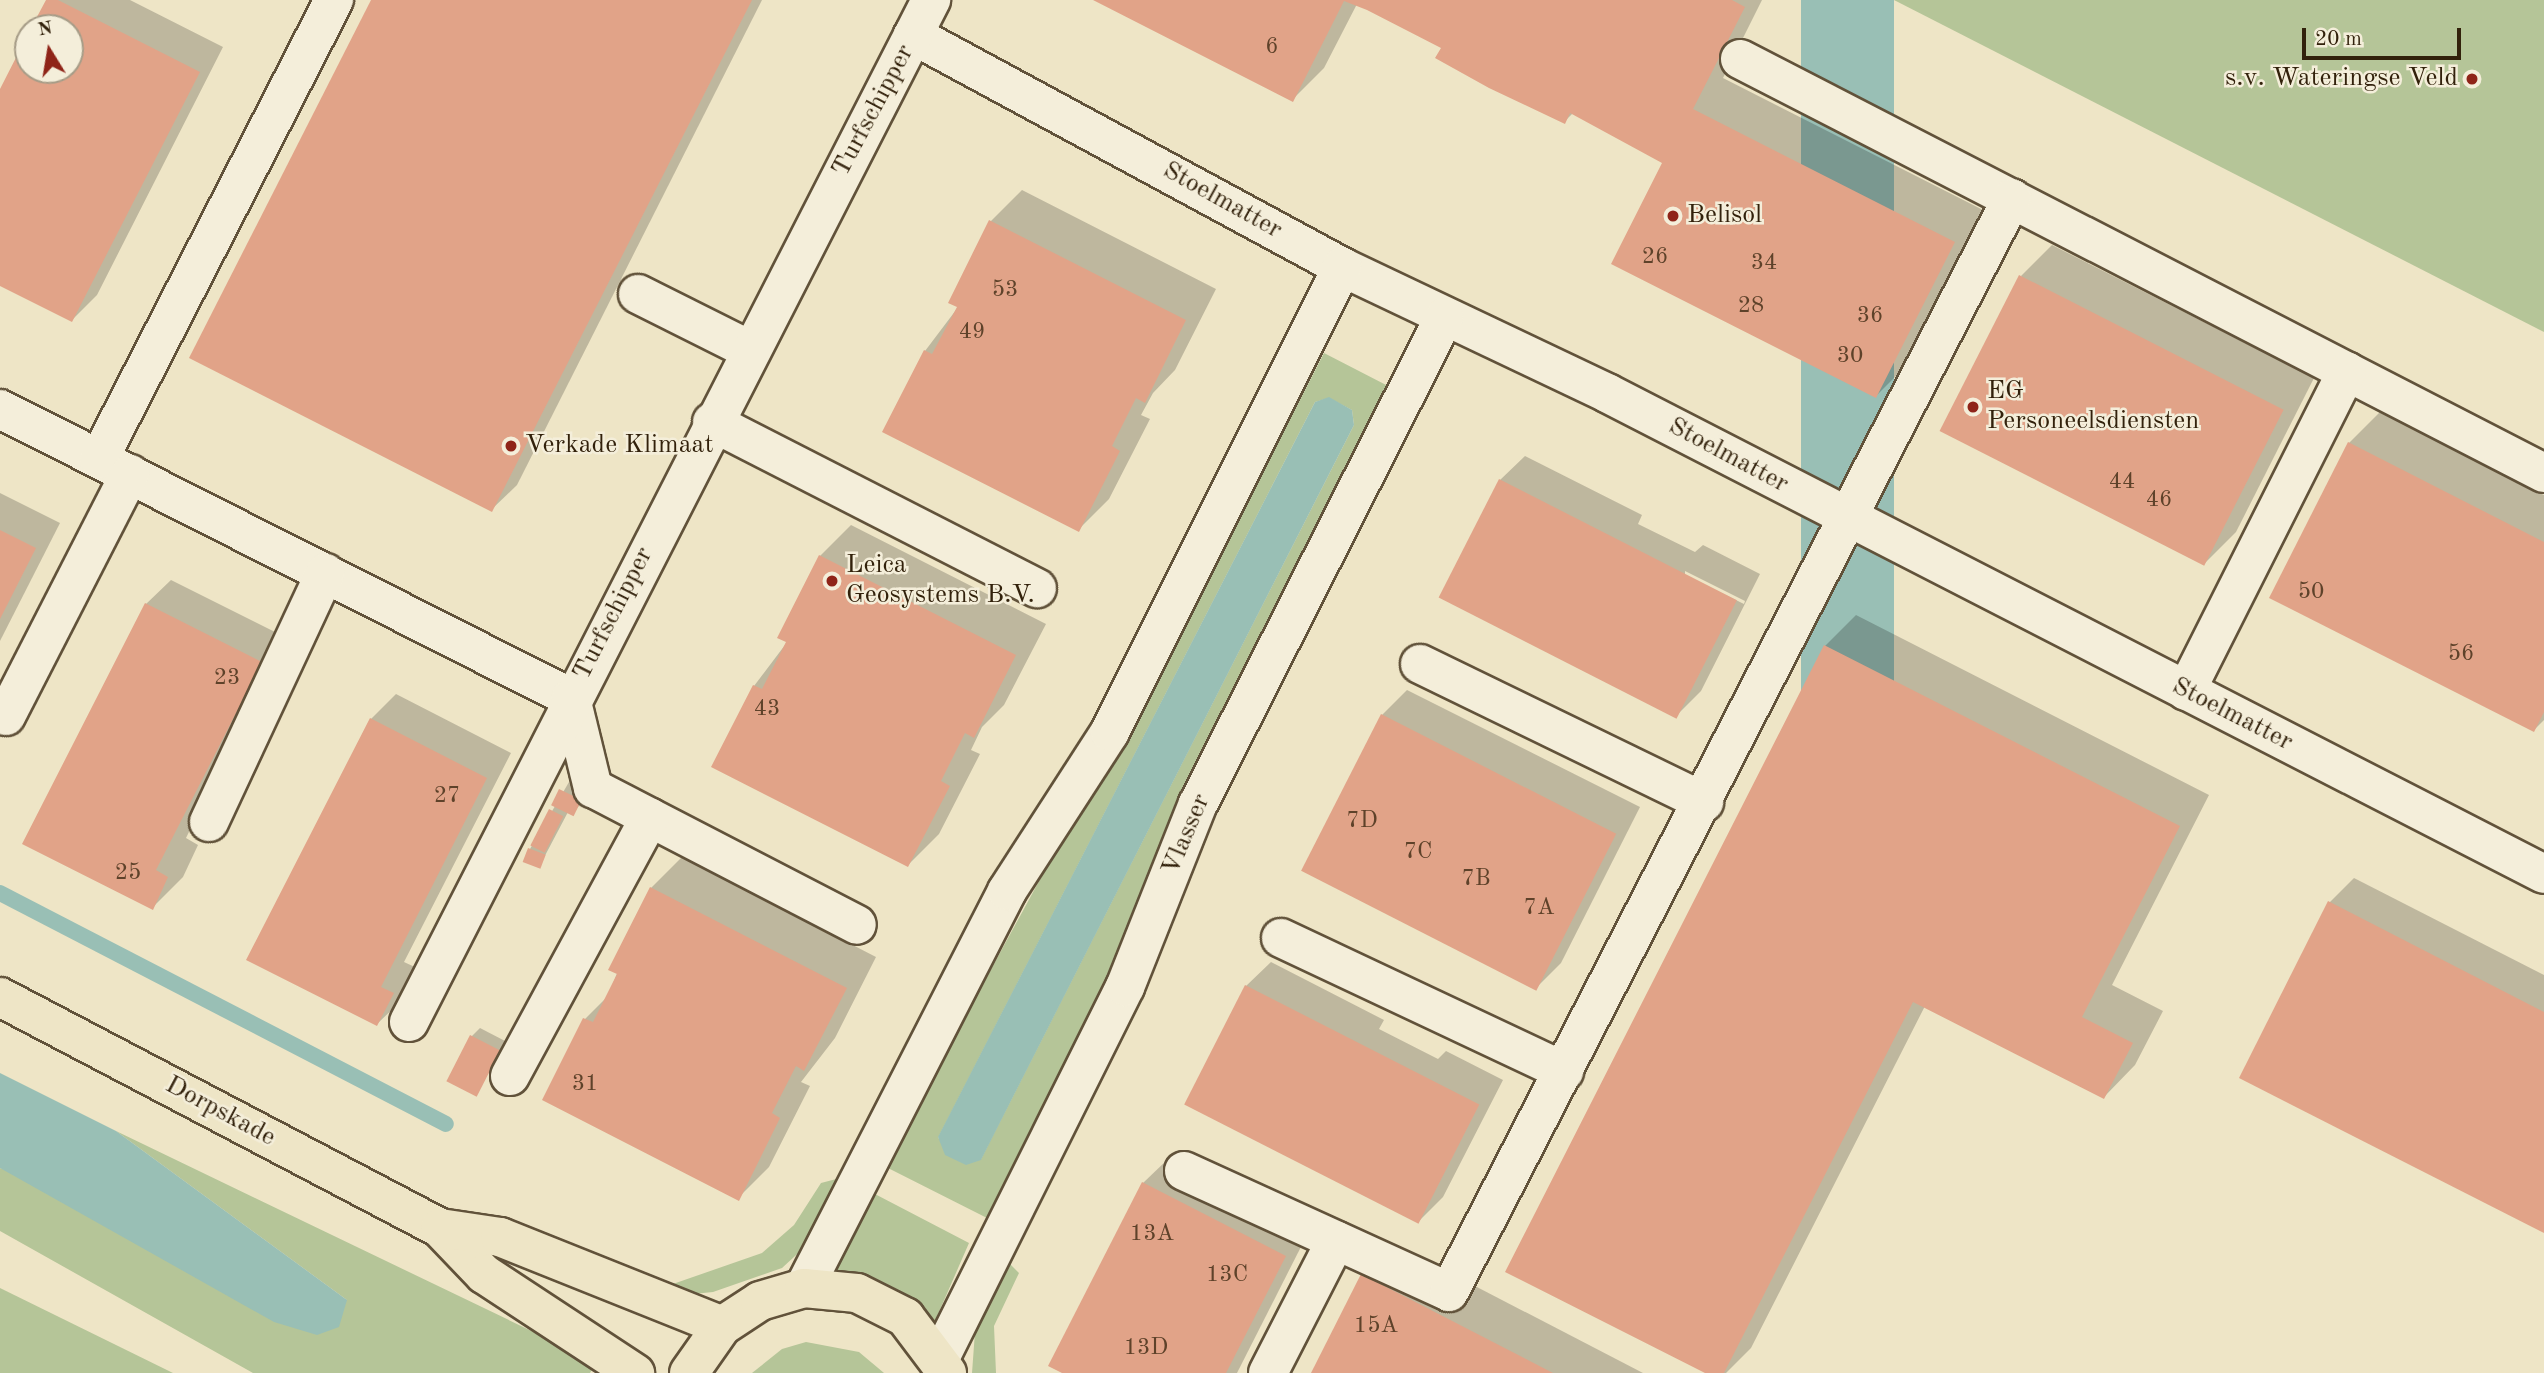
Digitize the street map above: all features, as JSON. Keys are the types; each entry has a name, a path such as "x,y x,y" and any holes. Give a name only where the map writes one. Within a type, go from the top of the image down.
{"main road":[{"name":"Dorpskade","path":"0,997 440,1228 484,1274 635,1373"},
{"name":"Dorpskade","path":"440,1228 500,1237 722,1326"},
{"path":"689,1373 722,1326 760,1301 804,1289 857,1293 905,1317 943,1366"}],"street":[{"path":"6,716 114,466 334,0"},
{"name":"Turfschipper","path":"0,409 571,698 930,0"},
{"name":"Stoelmatter","path":"913,35 1342,267 1444,318 1608,393 1850,521 2544,874"},
{"path":"1740,59 2544,473"},
{"path":"1184,1171 1449,1292 1850,521 2012,198"},
{"path":"804,1289 1007,891 1110,732 1342,267"},
{"path":"638,294 750,350"},
{"name":"Vlasser","path":"943,1366 1125,987 1198,804 1444,318"},
{"path":"2186,691 2347,371"},
{"path":"712,422 1037,588"},
{"path":"209,822 325,573"},
{"path":"1420,664 1704,802"},
{"path":"571,698 593,788 857,925"},
{"path":"409,1022 571,698"},
{"path":"510,1076 650,817"},
{"path":"1282,938 1564,1071"},
{"path":"1268,1373 1336,1240"}],"green space":[{"path":"1894,0 2544,0 2544,332"},
{"path":"1324,353 1390,387 1170,828 1100,992 989,1219 884,1166 1050,861 1122,747","holes":["1329,398 1352,410 1354,425 981,1159 938,1138 1315,402"]},
{"path":"116,1131 596,1362 590,1373 253,1373 0,1231 0,1168 347,1300"},
{"path":"844,1177 807,1245 782,1268 713,1292 693,1294 670,1285 762,1253 794,1225 821,1183"},
{"path":"873,1193 969,1243 935,1321 909,1300 831,1274"},
{"path":"1004,1258 1019,1273 994,1326 996,1373 972,1373 976,1318"},
{"path":"0,1288 173,1373 0,1373"},
{"path":"806,1342 859,1352 884,1373 752,1373 782,1349"}],"water":[{"path":"1801,0 1894,0 1894,835 1801,835"},
{"path":"1329,397 1352,410 1354,425 981,1160 966,1165 945,1155 938,1137 1315,402"},
{"path":"0,1073 116,1131 347,1300 339,1327 317,1335 274,1322 0,1168"}],"building":[{"path":"46,0 58,0 200,72 72,322 0,286 0,89 14,62 14,84 84,84 84,14 38,14"},
{"path":"371,0 752,0 492,512 189,358"},
{"path":"1093,0 1732,0 1745,7 1693,109 1955,242 1876,398 1611,264 1662,163 1570,113 1565,124 1489,88 1435,58 1441,48 1344,1 1293,102"},
{"path":"989,220 1186,320 1145,403 1136,398 1112,446 1120,451 1079,532 882,432 924,350 932,354 957,307 948,303"},
{"path":"2019,275 2284,410 2204,566 1940,431"},
{"path":"2348,442 2544,542 2544,712 2534,732 2269,598"},
{"path":"1499,479 1737,600 1677,719 1439,598"},
{"path":"0,530 36,548 0,619"},
{"path":"819,555 1016,655 974,738 965,733 941,781 950,786 908,867 711,767 753,685 762,689 786,642 777,638"},
{"path":"145,603 262,662 156,870 168,877 153,910 22,844"},
{"path":"1824,645 2180,826 2082,1017 2133,1043 2104,1099 1913,1002 1724,1373 1705,1373 1505,1272"},
{"path":"1381,714 1616,834 1536,991 1301,871"},
{"path":"370,718 487,778 381,987 394,993 377,1026 246,960"},
{"path":"559,789 581,800 574,816 551,805"},
{"path":"549,809 563,816 545,853 530,846"},
{"path":"528,848 546,855 540,869 523,862"},
{"path":"650,887 847,988 804,1071 796,1066 772,1113 780,1118 739,1201 542,1100 583,1018 593,1022 617,974 608,970"},
{"path":"2328,901 2544,1012 2544,1233 2239,1078"},
{"path":"1245,985 1479,1104 1418,1224 1184,1104"},
{"path":"470,1035 500,1050 477,1097 446,1081"},
{"path":"1142,1182 1286,1256 1226,1373 1062,1373 1048,1366"},
{"path":"1361,1274 1553,1373 1311,1373"}],"waterway":[{"path":"0,893 446,1124"}],"place":[{"name":"s.v. Wateringse Veld","path":"2472,79"},
{"name":"Belisol","path":"1673,216"},
{"name":"EG Personeelsdiensten","path":"1973,407"},
{"name":"Verkade Klimaat","path":"511,446"},
{"name":"Leica Geosystems B.V.","path":"832,581"}]}
